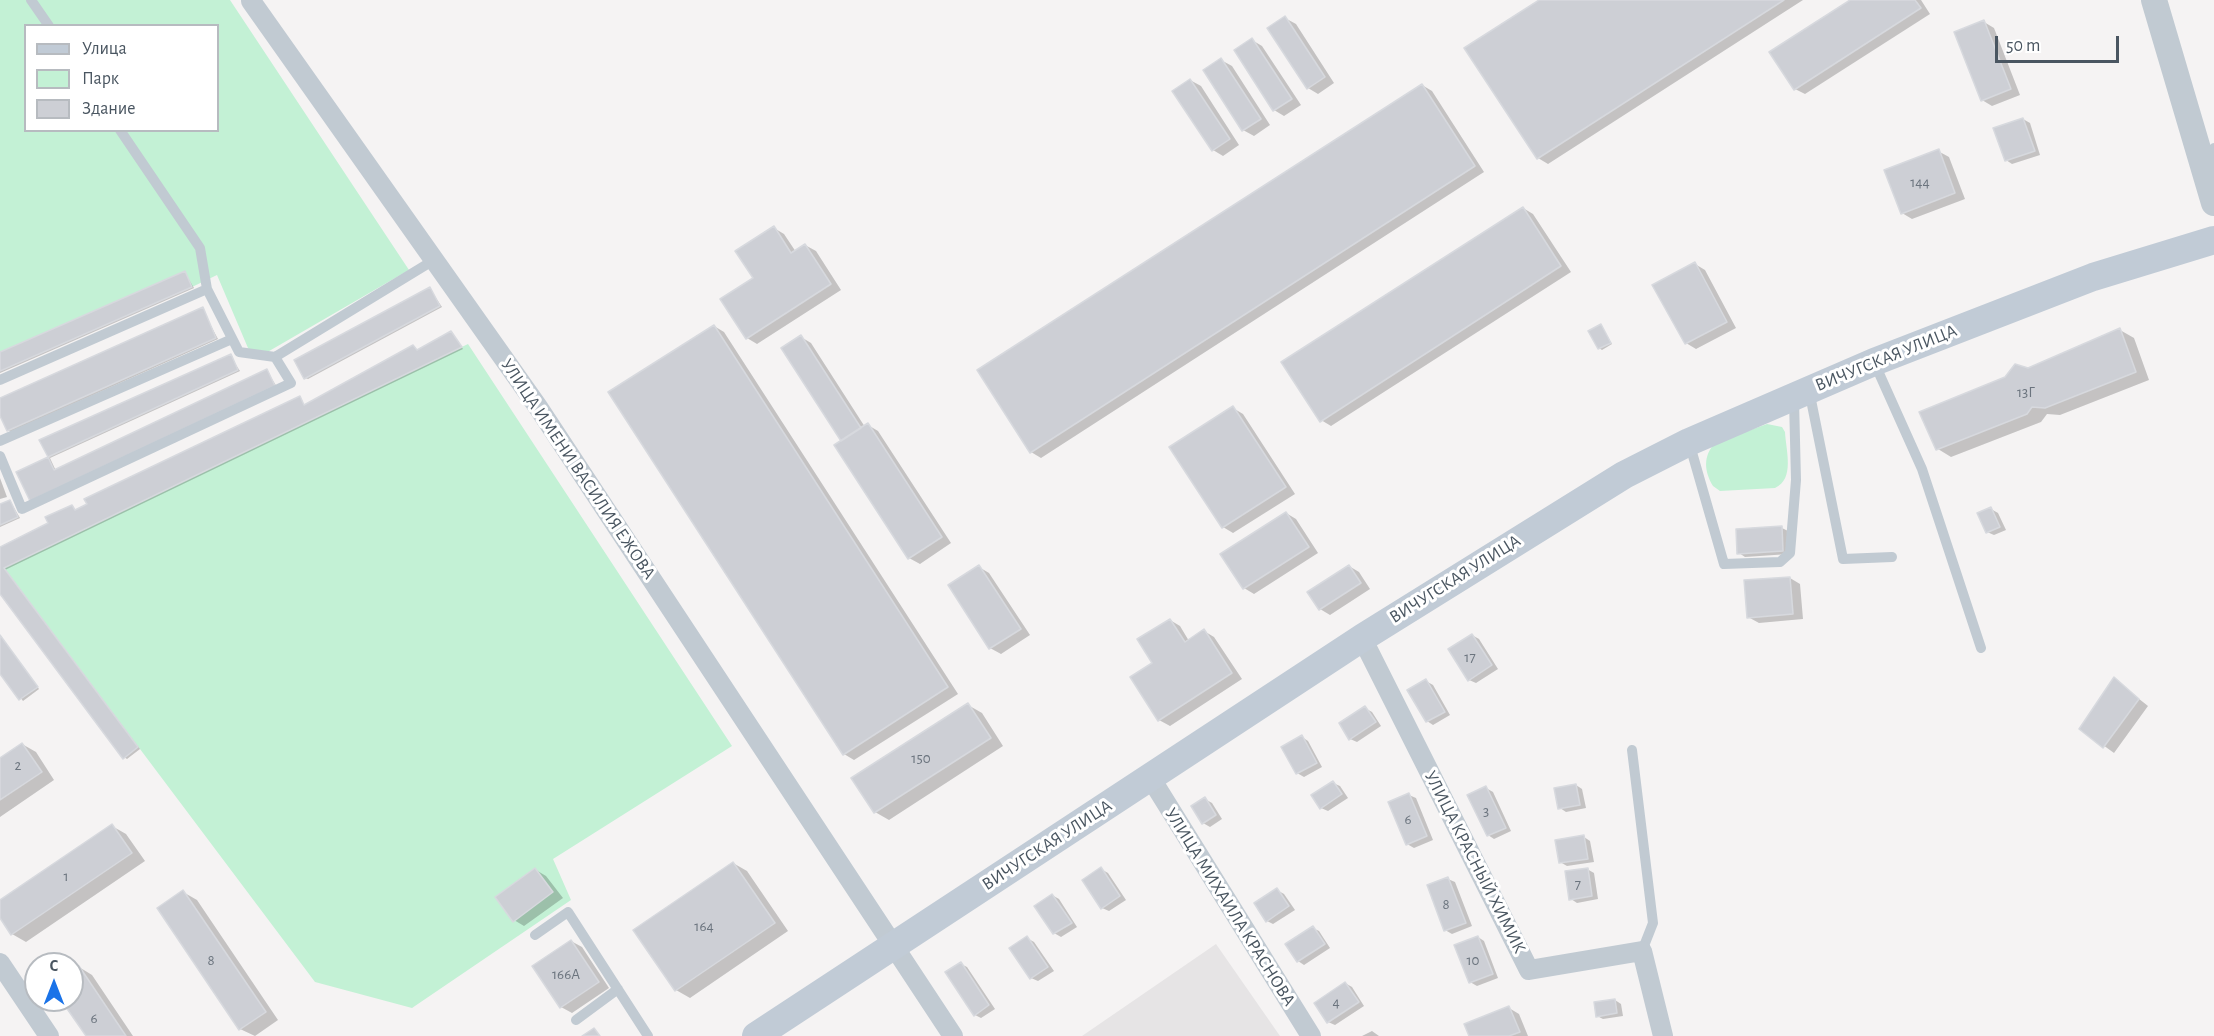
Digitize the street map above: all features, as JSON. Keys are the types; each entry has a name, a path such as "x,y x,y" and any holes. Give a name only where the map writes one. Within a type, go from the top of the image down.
{"main road":[{"name":"ВИЧУГСКАЯ УЛИЦА","path":"756,1036 1362,638 1545,522 1624,475 1689,442 1874,362 2093,278 2214,240"}],"street":[{"name":"УЛИЦА ИМЕНИ ВАСИЛИЯ ЕЖОВА","path":"251,0 538,407 953,1036"},
{"path":"2154,0 2214,203"},
{"name":"УЛИЦА КРАСНЫЙ ХИМИК","path":"1362,638 1530,970 1642,951"},
{"name":"УЛИЦА МИХАИЛА КРАСНОВА","path":"1150,777 1311,1036"},
{"path":"1642,951 1663,1036"},
{"path":"0,963 49,1036"}],"lane":[{"path":"32,0 48,24"},
{"path":"121,132 200,248 207,289 238,352 275,357 434,260"},
{"path":"2206,174 2214,148"},
{"path":"0,380 207,289"},
{"path":"0,441 232,339"},
{"path":"0,456 22,508 291,383 275,357"},
{"path":"1874,362 1922,469 1981,648"},
{"path":"1689,442 1724,564 1780,562 1790,553 1801,393"},
{"path":"1801,393 1843,559 1892,557"},
{"path":"1632,750 1653,923 1642,951"},
{"path":"535,935 568,912 648,1036"},
{"path":"576,1020 618,989"}],"shaded area":[{"path":"1216,944 1280,1036 1082,1036"}],"green space":[{"path":"0,0 230,0 409,270 264,354 253,354 248,348 217,275 192,287 0,352"},
{"path":"468,344 732,746 553,859 571,900 412,1008 315,982 4,568"},
{"path":"1767,424 1782,427 1785,432 1788,464 1781,484 1775,488 1720,491 1713,486 1706,464 1708,453 1715,443"}],"building":[{"path":"1539,0 1784,0 1537,159 1464,48"},
{"path":"1850,0 1915,0 1921,8 1794,90 1769,52"},
{"path":"1285,16 1325,77 1307,89 1267,28"},
{"path":"1984,20 2011,89 1981,101 1954,32"},
{"path":"1252,38 1292,99 1273,111 1234,50"},
{"path":"1221,58 1261,119 1242,131 1203,70"},
{"path":"1190,79 1230,139 1212,151 1172,91"},
{"path":"1422,84 1475,166 1030,453 977,370"},
{"path":"2023,118 2035,151 2005,161 1993,128"},
{"path":"1939,149 1955,193 1901,214 1884,170"},
{"path":"1523,207 1561,266 1320,422 1281,362"},
{"path":"774,226 791,253 805,244 831,284 746,339 720,299 753,278 735,251"},
{"path":"1695,262 1727,322 1685,344 1652,285"},
{"path":"185,271 192,287 0,371 0,352"},
{"path":"430,287 440,306 304,379 294,360"},
{"path":"203,307 216,338 7,431 0,416 0,398"},
{"path":"1601,324 1611,343 1598,349 1588,331"},
{"path":"714,325 948,687 843,755 608,392"},
{"path":"2120,328 2136,372 2045,408 2032,407 2027,414 1936,450 1919,412 2005,377 2015,364 2028,368"},
{"path":"451,331 462,347 4,568 138,747 123,759 0,594 0,547 48,523 45,517 72,505 75,510 87,504 84,499 300,396 304,405 413,345 417,350"},
{"path":"801,335 861,428 841,441 781,348"},
{"path":"231,354 238,370 48,457 39,440"},
{"path":"267,369 275,386 30,501 16,472 48,457 54,470"},
{"path":"1233,406 1286,487 1222,528 1169,447"},
{"path":"868,423 942,537 908,559 834,445"},
{"path":"10,500 18,517 0,525 0,504"},
{"path":"1991,507 2000,527 1986,533 1977,513"},
{"path":"1286,512 1309,547 1243,589 1220,554"},
{"path":"1782,526 1783,551 1737,554 1736,529"},
{"path":"979,565 1021,629 989,649 948,585"},
{"path":"1349,565 1361,583 1319,610 1307,592"},
{"path":"1790,577 1793,614 1747,618 1744,580"},
{"path":"1170,619 1185,642 1204,629 1232,673 1158,721 1130,677 1152,663 1137,639"},
{"path":"1472,634 1492,665 1468,681 1448,649"},
{"path":"0,635 38,687 19,700 0,674"},
{"path":"2114,677 2139,699 2103,748 2079,729"},
{"path":"1426,679 1445,712 1426,722 1407,690"},
{"path":"968,703 991,738 874,813 851,778"},
{"path":"1365,706 1376,722 1349,740 1339,723"},
{"path":"1302,735 1317,763 1296,774 1281,747"},
{"path":"22,743 42,772 0,800 0,758"},
{"path":"1333,781 1342,794 1320,809 1311,795"},
{"path":"1576,784 1580,805 1558,809 1554,788"},
{"path":"1486,786 1506,828 1487,836 1467,795"},
{"path":"1409,793 1427,836 1406,845 1388,802"},
{"path":"1205,797 1216,815 1202,824 1191,806"},
{"path":"112,824 132,853 11,935 0,918 0,900"},
{"path":"1584,835 1588,859 1559,863 1555,840"},
{"path":"733,862 775,923 675,991 633,930"},
{"path":"1101,867 1120,896 1101,909 1082,880"},
{"path":"535,868 553,892 513,922 495,897"},
{"path":"1588,868 1592,896 1569,900 1565,871"},
{"path":"1448,877 1466,923 1444,931 1427,885"},
{"path":"1277,888 1289,906 1266,922 1254,903"},
{"path":"183,890 266,1012 239,1030 157,908"},
{"path":"1052,894 1072,923 1053,934 1034,906"},
{"path":"1313,926 1325,944 1297,962 1285,944"},
{"path":"1027,936 1048,967 1030,979 1009,948"},
{"path":"1478,936 1493,974 1469,983 1454,945"},
{"path":"571,940 599,982 560,1008 532,966"},
{"path":"961,962 989,1005 974,1016 945,972"},
{"path":"84,973 126,1036 86,1036 69,1012 84,1012"},
{"path":"1345,982 1359,1002 1327,1023 1314,1003"},
{"path":"1615,999 1617,1013 1596,1017 1594,1002"},
{"path":"1509,1006 1520,1032 1509,1036 1469,1036 1464,1024"},
{"path":"594,1028 600,1036 582,1036"}]}
